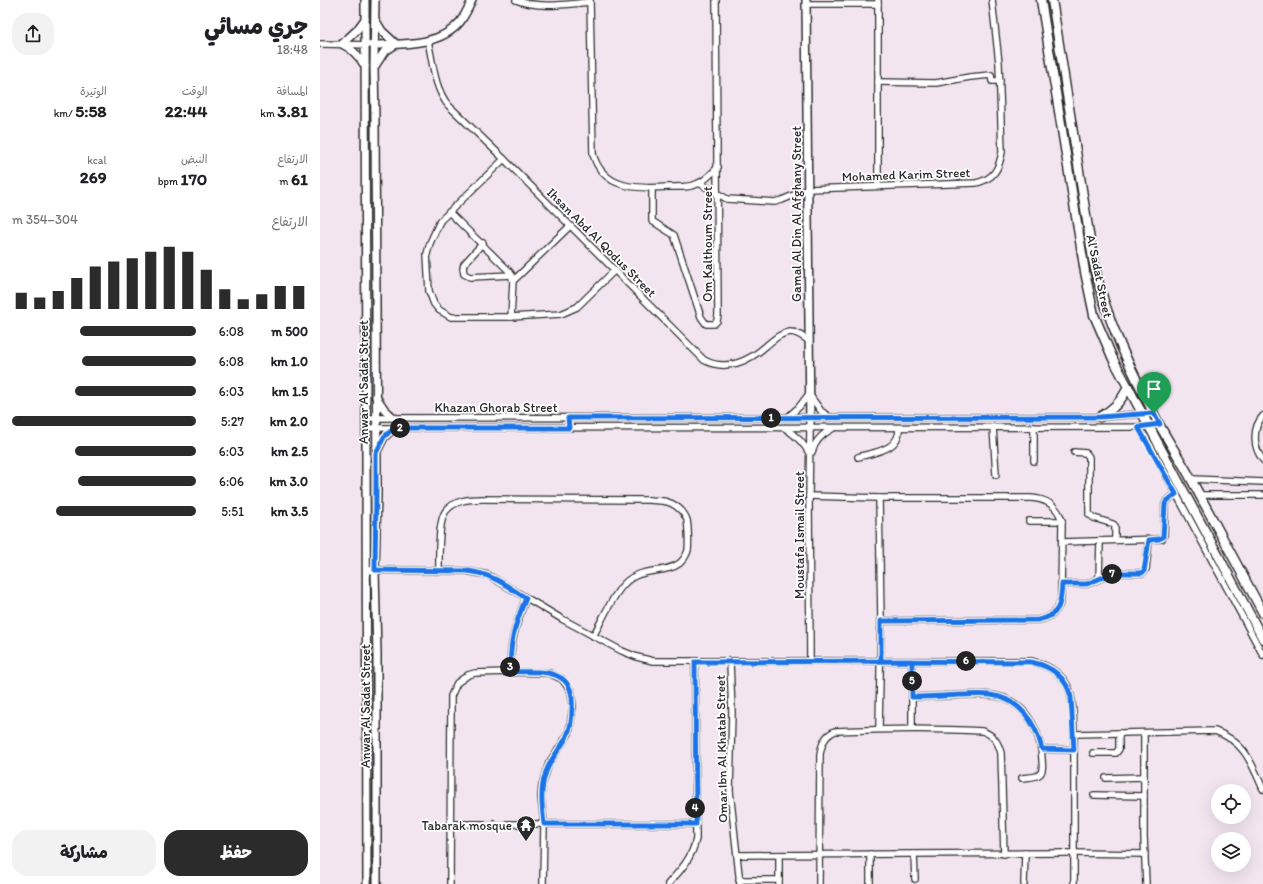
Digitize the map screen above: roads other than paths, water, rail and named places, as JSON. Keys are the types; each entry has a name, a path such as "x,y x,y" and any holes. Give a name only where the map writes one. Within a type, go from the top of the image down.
{"main road":[{"name":"Al Sadat Street","path":"1041,0 1088,289 1100,331 1148,426 1263,639"},
{"name":"Al Sadat Street","path":"1052,0 1097,276 1113,330 1154,413 1192,479 1263,613"},
{"path":"1100,417 1119,404 1128,387"}],"street":[{"name":"Anwar Al Sadat Street","path":"365,0 367,884"},
{"name":"Anwar Al Sadat Street","path":"375,0 375,570 377,654 377,884"},
{"path":"320,44 375,45 428,41 450,31 460,22 472,0"},
{"path":"516,0 531,4 544,5 590,1 593,154 595,161 605,176 626,186 652,188 689,186 699,183 718,167"},
{"name":"Om Kalthoum Street","path":"652,188 652,221 674,235 701,317 706,324 714,324 717,321 718,315 716,0"},
{"name":"Mohamed Karim Street","path":"808,189 976,183 993,175 1000,164 1002,152 998,40 992,0"},
{"path":"806,2 878,2 878,186"},
{"name":"Gamal Al Din Al Afghany Street","path":"806,2 810,428"},
{"path":"342,44 357,30 365,19"},
{"path":"375,19 382,31 396,44"},
{"name":"Ihsan Abd Al Qodus Street","path":"428,41 437,85 442,97 448,105 504,159 700,356 710,363 721,365 740,363 756,354 774,339 789,332 800,334 809,341"},
{"path":"342,44 349,47 356,53 365,66"},
{"path":"374,67 384,52 396,44"},
{"path":"878,82 936,83 957,78 991,75 992,81 1000,81"},
{"path":"504,159 440,221 434,232 427,254 429,291 434,304 444,314 451,317 511,317 561,314 570,312 577,307 615,270"},
{"path":"699,183 728,199 775,202 808,189"},
{"path":"449,212 483,243 507,268 512,278 511,317"},
{"path":"483,243 464,264 464,274 470,277 512,278 570,226"},
{"path":"788,418 809,394 821,411 829,417"},
{"path":"375,396 385,410 394,418"},
{"name":"Khazan Ghorab Street","path":"366,418 1100,417 1154,413"},
{"path":"1263,416 1258,421 1255,435 1256,448 1263,460"},
{"path":"568,418 569,428"},
{"name":"Khazan Ghorab Street","path":"366,428 993,428 1138,427 1160,424"},
{"path":"1034,427 1034,461"},
{"path":"1138,427 1263,655"},
{"path":"376,453 384,437 394,428"},
{"path":"785,428 798,438 806,447 810,456"},
{"name":"Moustafa Ismail Street","path":"810,428 810,661"},
{"path":"810,456 816,442 834,428"},
{"path":"858,457 892,445 897,439 899,428"},
{"path":"993,428 996,475"},
{"path":"1074,452 1086,453 1089,457 1089,514 1091,517 1115,526 1115,540"},
{"path":"1192,479 1263,482"},
{"path":"1062,542 1159,539 1163,537 1165,504 1176,494"},
{"path":"1200,495 1263,495"},
{"path":"809,496 1039,499 1053,505 1061,516 1062,584 1060,604 1051,616 1046,619 881,621"},
{"path":"879,498 881,621 879,729"},
{"path":"439,571 440,540 443,518 451,507 464,500 649,500 665,501 676,506 681,510 687,520 688,550 685,557 674,566 642,572 624,583 593,636"},
{"path":"1029,521 1062,521"},
{"path":"1062,584 1087,584 1113,573 1142,573 1144,571 1149,540"},
{"path":"1099,578 1100,541"},
{"path":"367,570 467,571 488,575 593,636 622,651 653,661 912,661 1031,662 1042,664 1052,669 1059,675 1069,689 1071,697 1074,734 1074,884"},
{"path":"510,672 510,655 513,634 526,598"},
{"path":"912,661 912,729"},
{"path":"668,884 685,866 692,854 696,839 695,662"},
{"name":"Omar Ibn Al Khatab Street","path":"730,662 732,712 730,791 739,882"},
{"path":"450,884 450,704 453,689 457,683 468,675 475,673 549,672 556,675 567,684 573,698 571,726 549,763 545,774 541,797 544,824 543,884"},
{"path":"912,697 985,694 1004,698 1014,703 1024,712 1037,733 1042,749 1041,773 1037,776 1022,778"},
{"path":"819,884 820,754 822,744 829,734 834,732 879,729 912,729 982,731 989,733 995,738 1002,753 1004,854"},
{"path":"1074,734 1207,731 1222,734 1236,742 1242,748 1252,763 1263,789"},
{"path":"1093,753 1116,753 1119,749 1119,733"},
{"path":"1144,733 1146,884"},
{"path":"1042,749 1074,750"},
{"path":"1106,778 1144,777"},
{"path":"1094,795 1144,796"},
{"path":"450,824 696,824"},
{"path":"870,854 870,884"},
{"path":"914,854 915,879"},
{"path":"1024,884 1025,854"},
{"path":"737,855 1145,854"},
{"path":"739,882 780,882 779,855"}],"place":[{"name":"Tabarak mosque","path":"526,842"}]}
